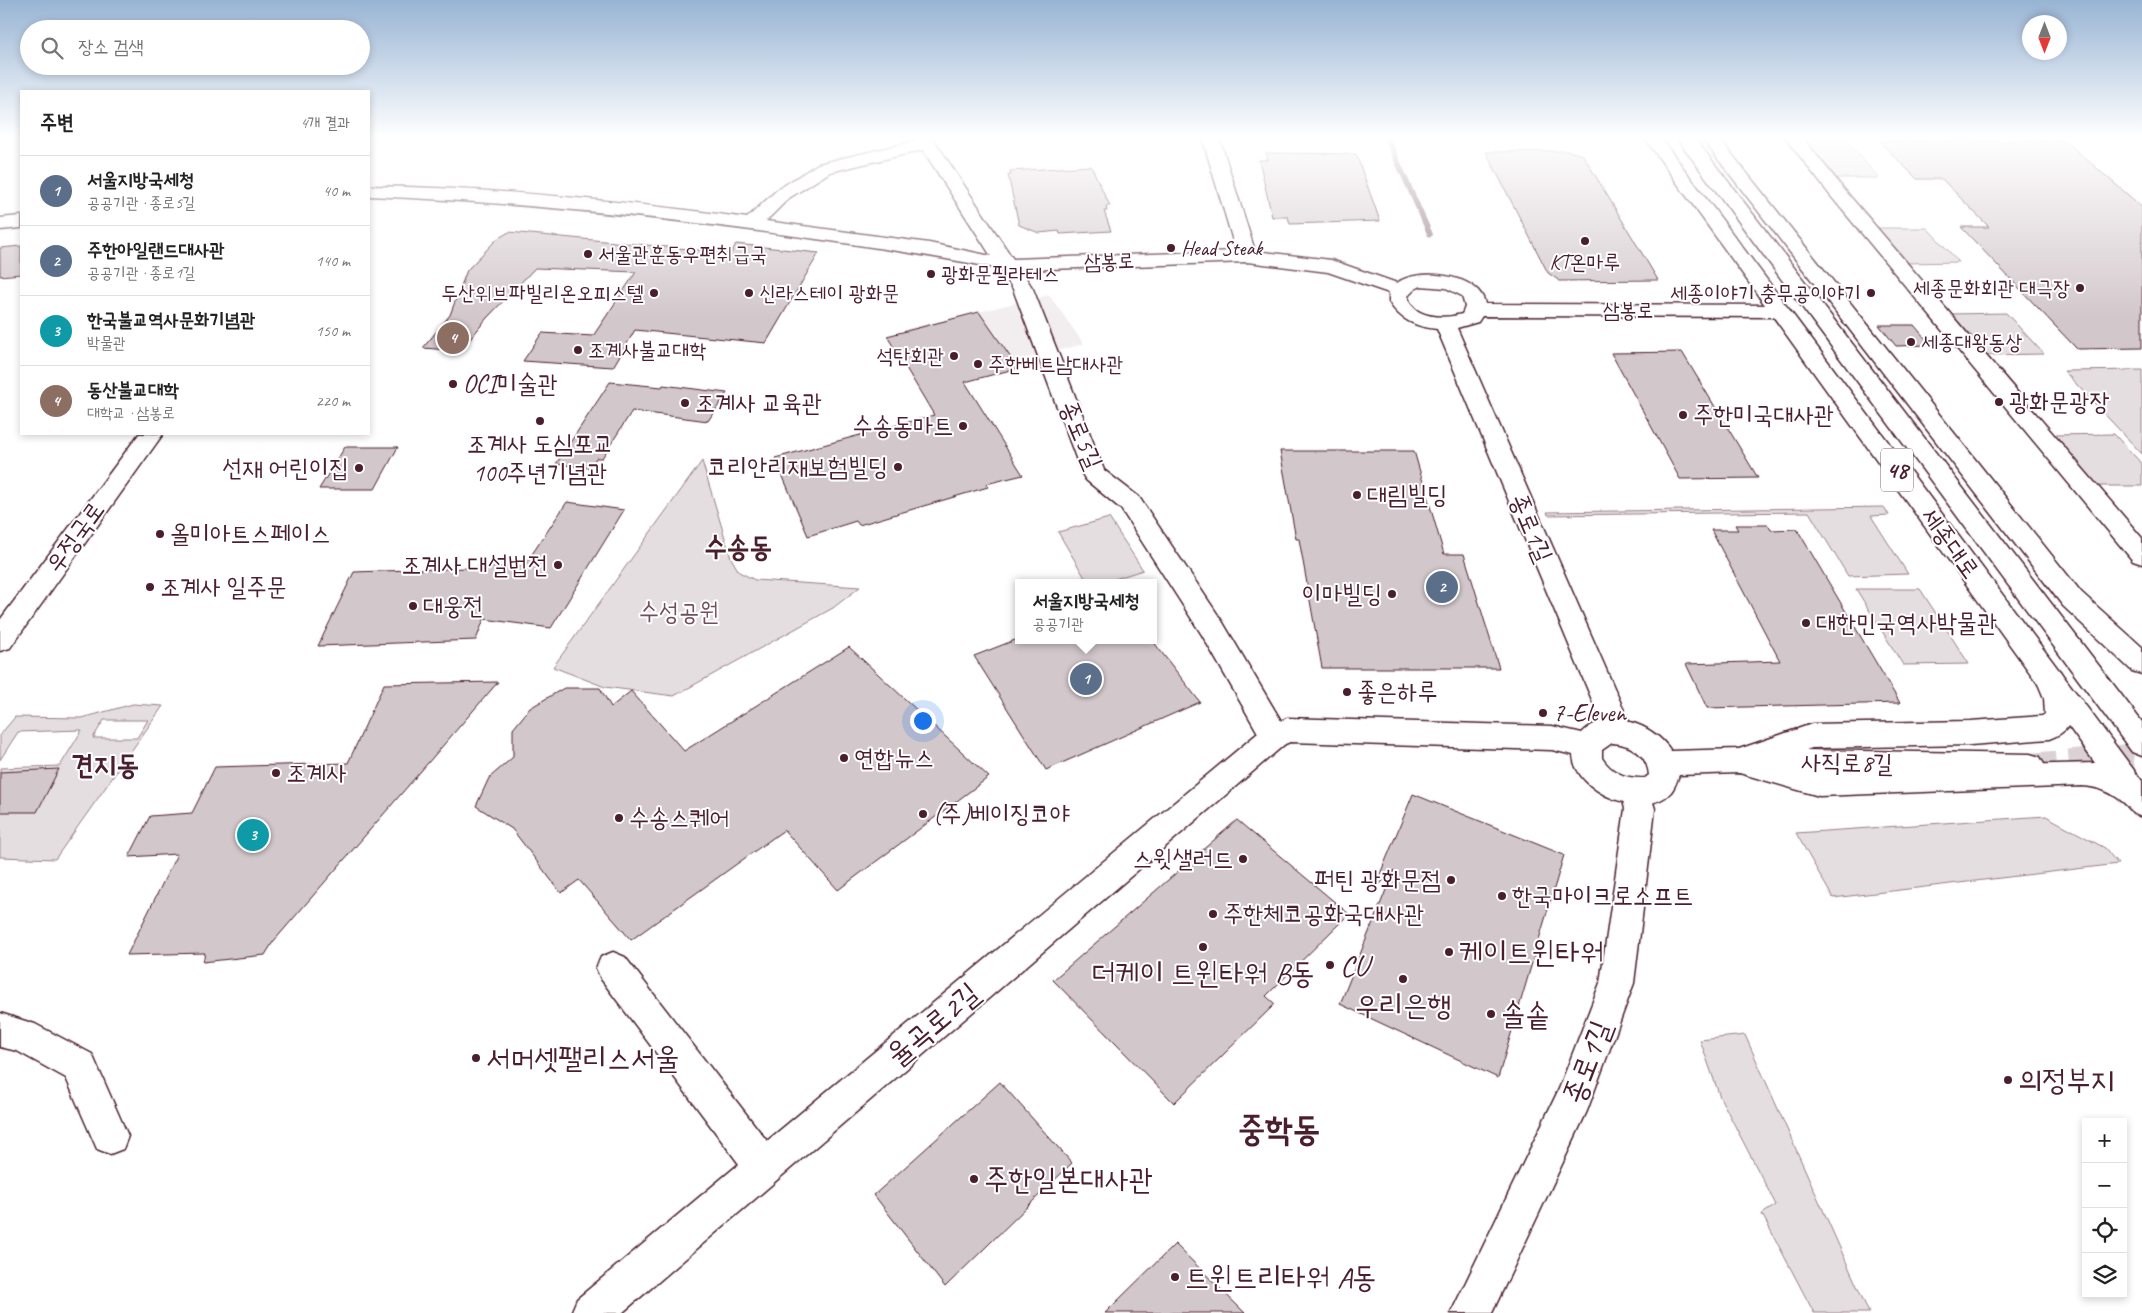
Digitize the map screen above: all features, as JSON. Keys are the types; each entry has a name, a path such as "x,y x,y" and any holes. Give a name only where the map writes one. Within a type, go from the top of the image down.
{"street":[{"name":"삼봉로","path":"502,198 678,214 753,223 929,248 1009,265 1247,256 1331,266 1400,290 1397,297 1399,304 1404,310 1427,322 1445,324 1470,318 1476,310 1780,311"},
{"name":"종로5길","path":"753,223 779,198"},
{"name":"종로5길","path":"964,198 1023,289 1094,474 1130,503 1212,628 1274,736"},
{"path":"1230,198 1247,256"},
{"name":"세종대로","path":"1698,198 2142,803"},
{"name":"세종대로","path":"1732,198 2142,744"},
{"path":"1758,198 2072,598 2142,663"},
{"path":"1841,198 2142,555"},
{"path":"0,224 20,222"},
{"path":"1400,290 1404,286 1419,280 1442,281 1454,284 1472,296 1476,303 1476,310"},
{"name":"종로1길","path":"1445,324 1619,731"},
{"name":"우정국로","path":"0,640 151,435"},
{"path":"1739,761 1812,736 1970,733 2049,727 2056,723 2060,716 2061,703 2049,678"},
{"path":"1608,731 1619,731 1641,738 1651,745 1663,763 1665,772 1662,780 1656,787 1647,791 1636,792 1613,787 1594,773 1587,751 1591,740 1599,734 1608,731"},
{"path":"1274,736 1290,742 1587,751"},
{"name":"율곡로2길","path":"591,1313 1274,736"},
{"path":"1739,761 1819,783 2101,775 2114,780 2142,803"},
{"name":"사직로8길","path":"1663,763 1739,761 2030,766"},
{"name":"종로1길","path":"1471,1313 1574,1098 1617,983 1640,809 1636,792"},
{"path":"613,968 764,1167"},
{"path":"0,1030 22,1036 79,1066 110,1136"}],"shaded area":[{"path":"1049,295 1084,344 936,381 906,329"}],"green space":[{"path":"1876,228 1927,228 1959,262 1906,263"},
{"path":"2006,313 2044,354 1986,355 1950,314"},
{"path":"2142,370 2142,454 2064,371"},
{"path":"2114,434 2142,464 2142,486 2097,486 2052,435"},
{"name":"수성공원","path":"702,461 731,558 739,572 755,580 860,587 833,608 674,696 605,687 553,667"},
{"path":"1884,507 1889,515 1871,516 1908,574 1848,576 1809,512 1548,515 1547,512"},
{"path":"1109,518 1143,570 1115,579 1086,579 1058,532"},
{"path":"1856,589 1920,589 1969,664 1903,665"},
{"path":"133,704 163,706 55,859 0,857 0,768 60,766 82,730 18,732 0,760 0,735 15,717 82,718","holes":["104,720 148,720 137,738 93,738"]},
{"path":"2046,816 2105,848 2118,864 1833,898 1796,833"},
{"path":"1745,1035 1869,1313 1814,1313 1762,1214 1776,1205 1720,1097 1700,1040"}],"building":[{"path":"1013,198 1106,198 1110,206 1106,206 1107,211 1104,211 1111,231 1060,234 1059,231 1039,233 1019,225"},
{"path":"1268,198 1372,198 1380,221 1290,224 1288,217 1272,217"},
{"path":"1510,198 1609,198 1658,280 1560,281 1548,273"},
{"name":"세종문화회관 대극장","path":"1961,198 2132,198 2142,207 2142,348 2077,349 1961,227 1989,227"},
{"path":"509,232 731,253 736,244 819,253 766,343 635,330 613,367 523,361 542,333 593,336 636,272 535,268 486,319 461,351 423,348 450,315 467,270 497,239"},
{"path":"20,246 20,274 0,276 0,248"},
{"name":"코리안리재보험빌딩","path":"979,312 1018,368 965,382 1023,475 986,484 988,487 859,525 856,521 808,536 775,458 934,415 887,336"},
{"path":"1879,325 1914,325 1931,345 1896,346"},
{"name":"주한미국대사관","path":"1682,352 1758,478 1680,479 1611,353"},
{"path":"610,382 662,387 663,385 727,393 708,421 632,411 602,458 596,458 590,468 556,464"},
{"name":"선재 어린이집","path":"345,447 398,447 375,489 319,489"},
{"path":"1280,451 1414,451 1444,554 1464,554 1499,668 1322,668 1299,539 1296,539"},
{"path":"567,502 624,510 551,628 484,619 476,640 318,646 354,572 524,566"},
{"name":"대한민국역사박물관","path":"1735,525 1768,525 1771,530 1797,529 1900,703 1707,708 1686,664 1780,661 1711,530 1738,530"},
{"path":"1015,640 1015,644 1155,644 1200,702 1046,770 974,656"},
{"path":"849,647 989,777 838,890 784,830 631,940 579,880 561,893 512,829 476,806 489,778 513,757 513,729 530,708 564,688 600,688 611,707 631,691 684,751"},
{"path":"498,682 273,942 265,955 203,962 205,953 127,955 177,854 129,857 150,816 192,813 215,767 348,763 384,684"},
{"path":"59,769 37,812 0,812 0,772"},
{"name":"케이트윈타워","path":"1413,794 1564,855 1498,1078 1340,1004 1394,870 1373,891"},
{"name":"더케이 트윈타워 B동","path":"1237,820 1349,914 1266,996 1275,1004 1174,1103 1053,980"},
{"name":"주한일본대사관","path":"1000,1082 1072,1163 945,1287 874,1195"},
{"name":"트윈트리타워 A동","path":"1175,1244 1245,1313 1105,1313"}],"waterway":[{"path":"1414,198 1430,234"}],"tunnel":[{"path":"2030,766 2142,756"}],"place":[{"name":"KT온마루","path":"1585,241"},
{"name":"Head Steak","path":"1171,248"},
{"name":"서울관훈동우편취급국","path":"588,254"},
{"name":"광화문필라테스","path":"931,274"},
{"name":"세종문화회관 대극장","path":"2080,288"},
{"name":"두산위브파빌리온오피스텔","path":"654,293"},
{"name":"신라스테이 광화문","path":"749,293"},
{"name":"세종이야기 충무공이야기","path":"1871,293"},
{"name":"동산불교대학","path":"453,338"},
{"name":"세종대왕동상","path":"1911,342"},
{"name":"조계사불교대학","path":"578,350"},
{"name":"석탄회관","path":"954,356"},
{"name":"주한베트남대사관","path":"978,364"},
{"name":"OCI미술관","path":"453,384"},
{"name":"광화문광장","path":"1999,402"},
{"name":"조계사 교육관","path":"685,403"},
{"name":"주한미국대사관","path":"1683,415"},
{"name":"조계사 도심포교 100주년기념관","path":"540,421"},
{"name":"수송동마트","path":"963,426"},
{"name":"코리안리재보험빌딩","path":"898,467"},
{"name":"선재 어린이집","path":"359,468"},
{"name":"대림빌딩","path":"1357,495"},
{"name":"올미아트스페이스","path":"160,534"},
{"name":"조계사 대설법전","path":"558,565"},
{"name":"조계사 일주문","path":"150,587"},
{"name":"주한아일랜드대사관","path":"1442,587"},
{"name":"이마빌딩","path":"1392,594"},
{"name":"대웅전","path":"413,606"},
{"name":"대한민국역사박물관","path":"1806,623"},
{"name":"서울지방국세청","path":"1086,679"},
{"name":"좋은하루","path":"1347,692"},
{"name":"7-Eleven","path":"1543,713"},
{"name":"연합뉴스","path":"844,758"},
{"name":"조계사","path":"276,773"},
{"name":"(주)베이징코야","path":"923,814"},
{"name":"수송스퀘어","path":"619,818"},
{"name":"한국불교역사문화기념관","path":"253,835"},
{"name":"스윗샐러드","path":"1243,859"},
{"name":"퍼틴 광화문점","path":"1451,880"},
{"name":"한국마이크로소프트","path":"1502,896"},
{"name":"주한체코공화국대사관","path":"1213,914"},
{"name":"더케이 트윈타워 B동","path":"1203,947"},
{"name":"케이트윈타워","path":"1449,952"},
{"name":"CU","path":"1330,965"},
{"name":"우리은행","path":"1403,979"},
{"name":"솔솥","path":"1491,1014"},
{"name":"서머셋팰리스서울","path":"476,1058"},
{"name":"의정부지","path":"2008,1080"},
{"name":"주한일본대사관","path":"974,1179"},
{"name":"트윈트리타워 A동","path":"1175,1277"}],"district":[{"name":"수송동","path":"738,546"},
{"name":"견지동","path":"105,764"},
{"name":"중학동","path":"1279,1128"}]}
